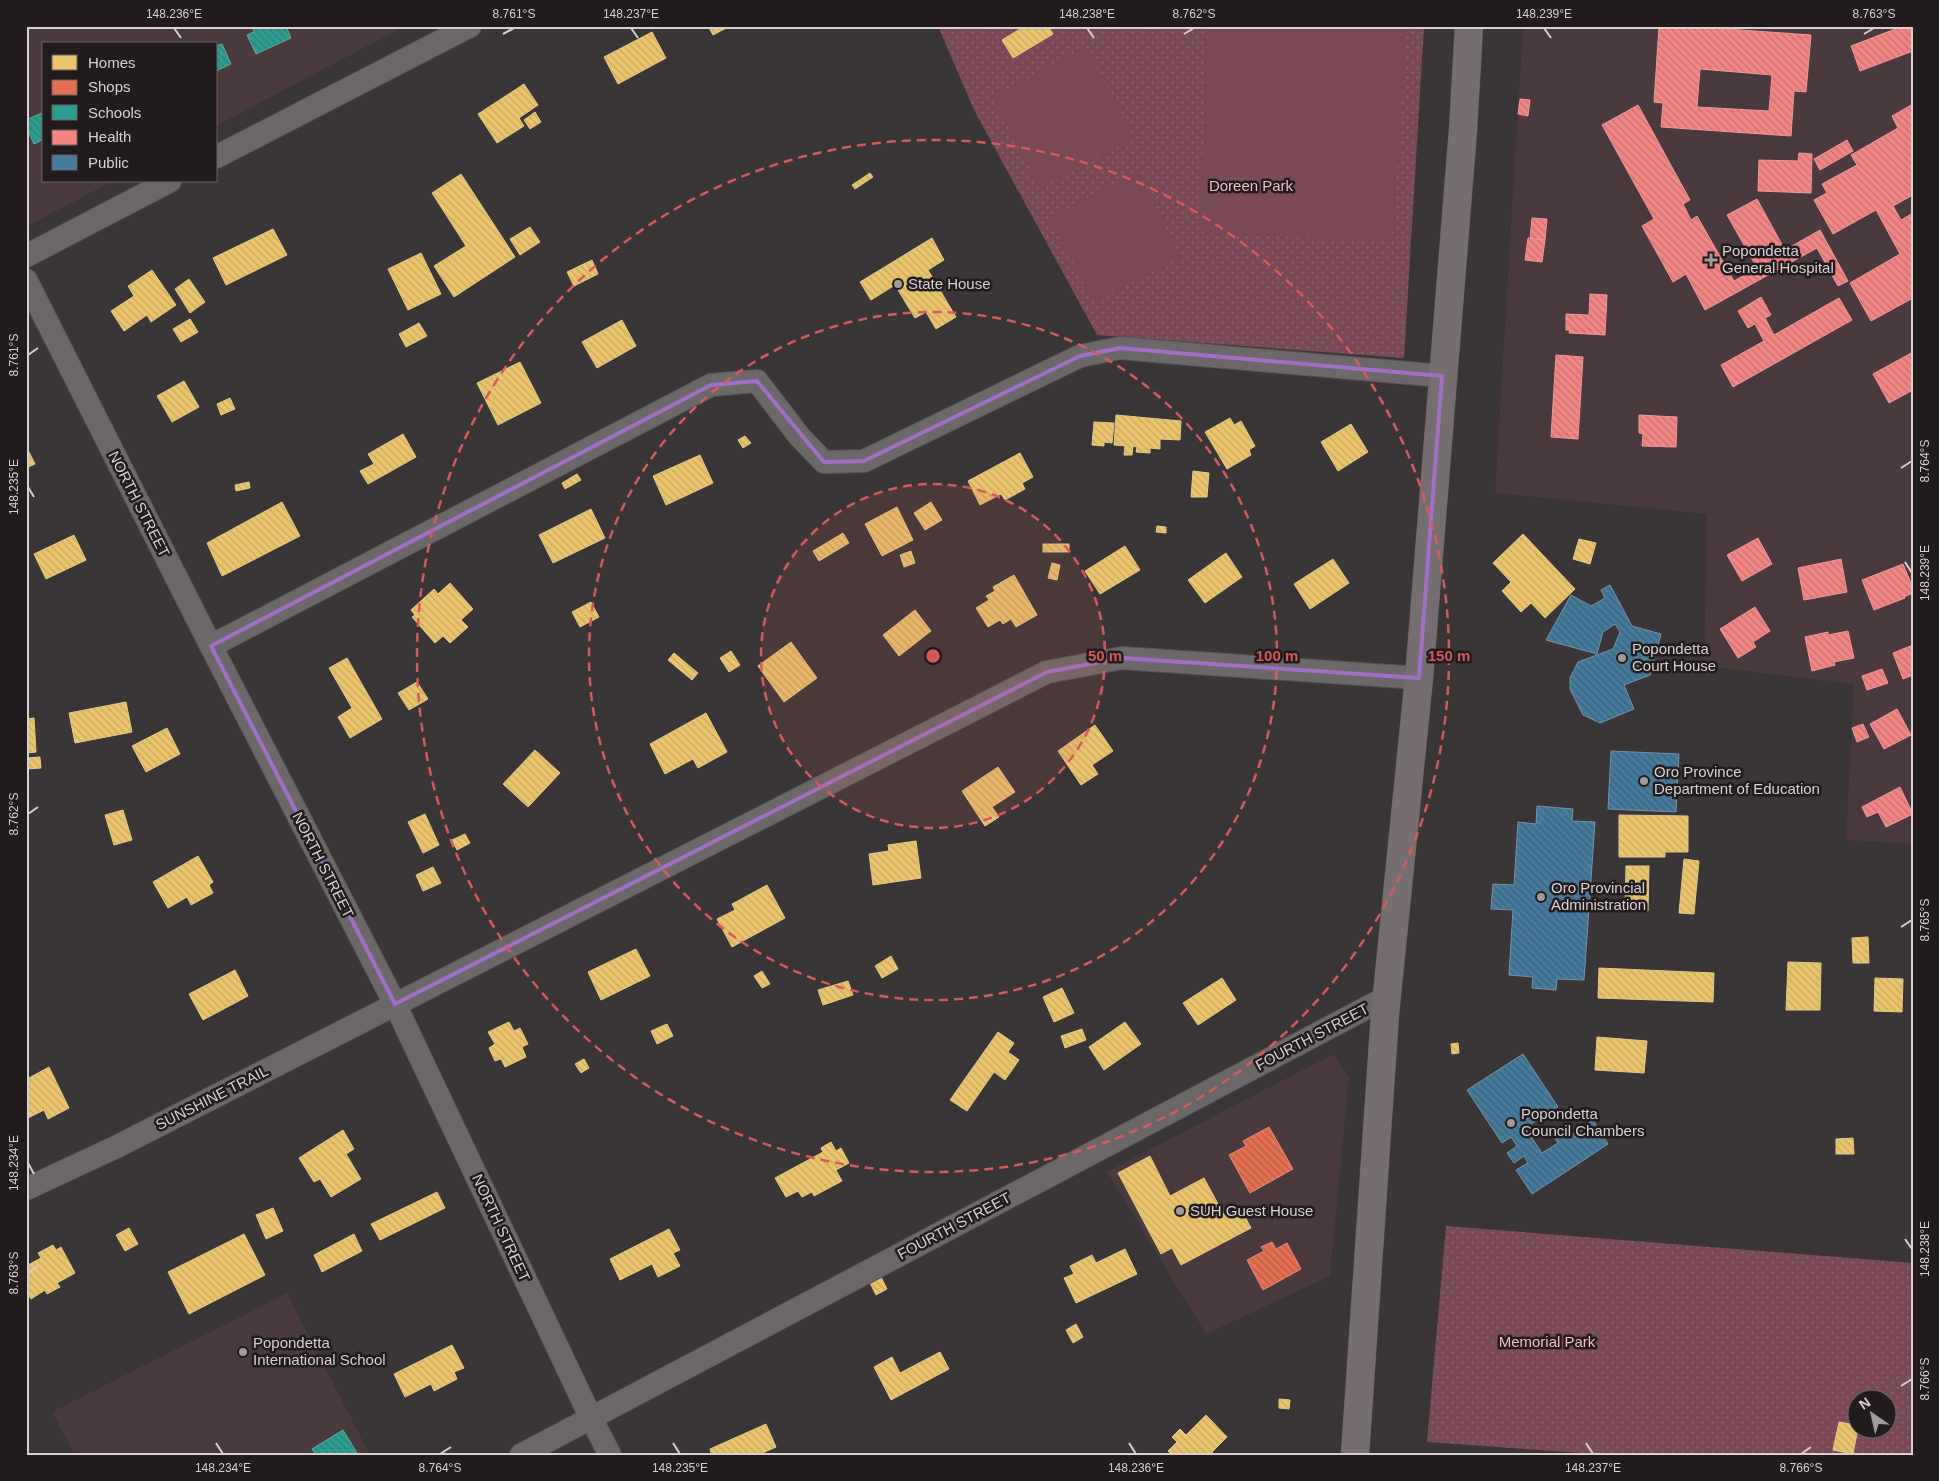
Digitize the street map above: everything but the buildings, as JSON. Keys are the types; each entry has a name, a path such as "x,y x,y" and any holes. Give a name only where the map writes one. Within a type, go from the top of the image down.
{"main road":[{"path":"1356,1455 1387,997 1419,678 1463,130 1469,26"}],"street":[{"path":"218,157 470,26"},
{"path":"26,256 168,182"},
{"name":"NORTH STREET","path":"26,280 211,646 396,1004 610,1455"},
{"path":"211,646 711,385 757,381 799,436 824,462 864,461 1080,356 1120,348 1442,376"},
{"name":"SUNSHINE TRAIL","path":"26,1189 118,1146 1047,672 1122,658 1419,678"},
{"name":"FOURTH STREET","path":"521,1455 1387,997"}],"highlighted area":[{"path":"1120,348 1442,376 1419,678 1122,658 1047,672 395,1004 211,646 711,385 757,381 824,462 864,461 1080,356"}],"shaded area":[{"path":"26,26 405,26 218,125 218,42 42,42 42,182 111,182 26,227"},
{"name":"Popondetta General Hospital","path":"1523,26 1913,26 1913,844 1846,840 1854,684 1704,666 1707,514 1495,493"},
{"name":"SUH Guest House","path":"1333,1054 1349,1077 1330,1276 1206,1334 1107,1172"},
{"name":"Popondetta International School","path":"287,1293 370,1455 75,1455 52,1412"}],"green space":[{"name":"Doreen Park","path":"938,26 1424,26 1404,358 1097,335 974,110"},
{"path":"1208,26 1407,26 1392,242 1200,232"},
{"path":"1086,47 1134,138 1040,188 992,97"},
{"path":"1137,172 1181,257 1094,302 1049,218"},
{"name":"Memorial Park","path":"1446,1226 1913,1263 1913,1455 1609,1455 1427,1442"}],"place":[{"name":"Popondetta General Hospital","path":"1711,260"},
{"name":"State House","path":"898,284"},
{"name":"Popondetta Court House","path":"1622,658"},
{"name":"Oro Province Department of Education","path":"1644,781"},
{"name":"Oro Provincial Administration","path":"1541,897"},
{"name":"Popondetta Council Chambers","path":"1511,1123"},
{"name":"SUH Guest House","path":"1180,1211"},
{"name":"Popondetta International School","path":"243,1352"}]}
